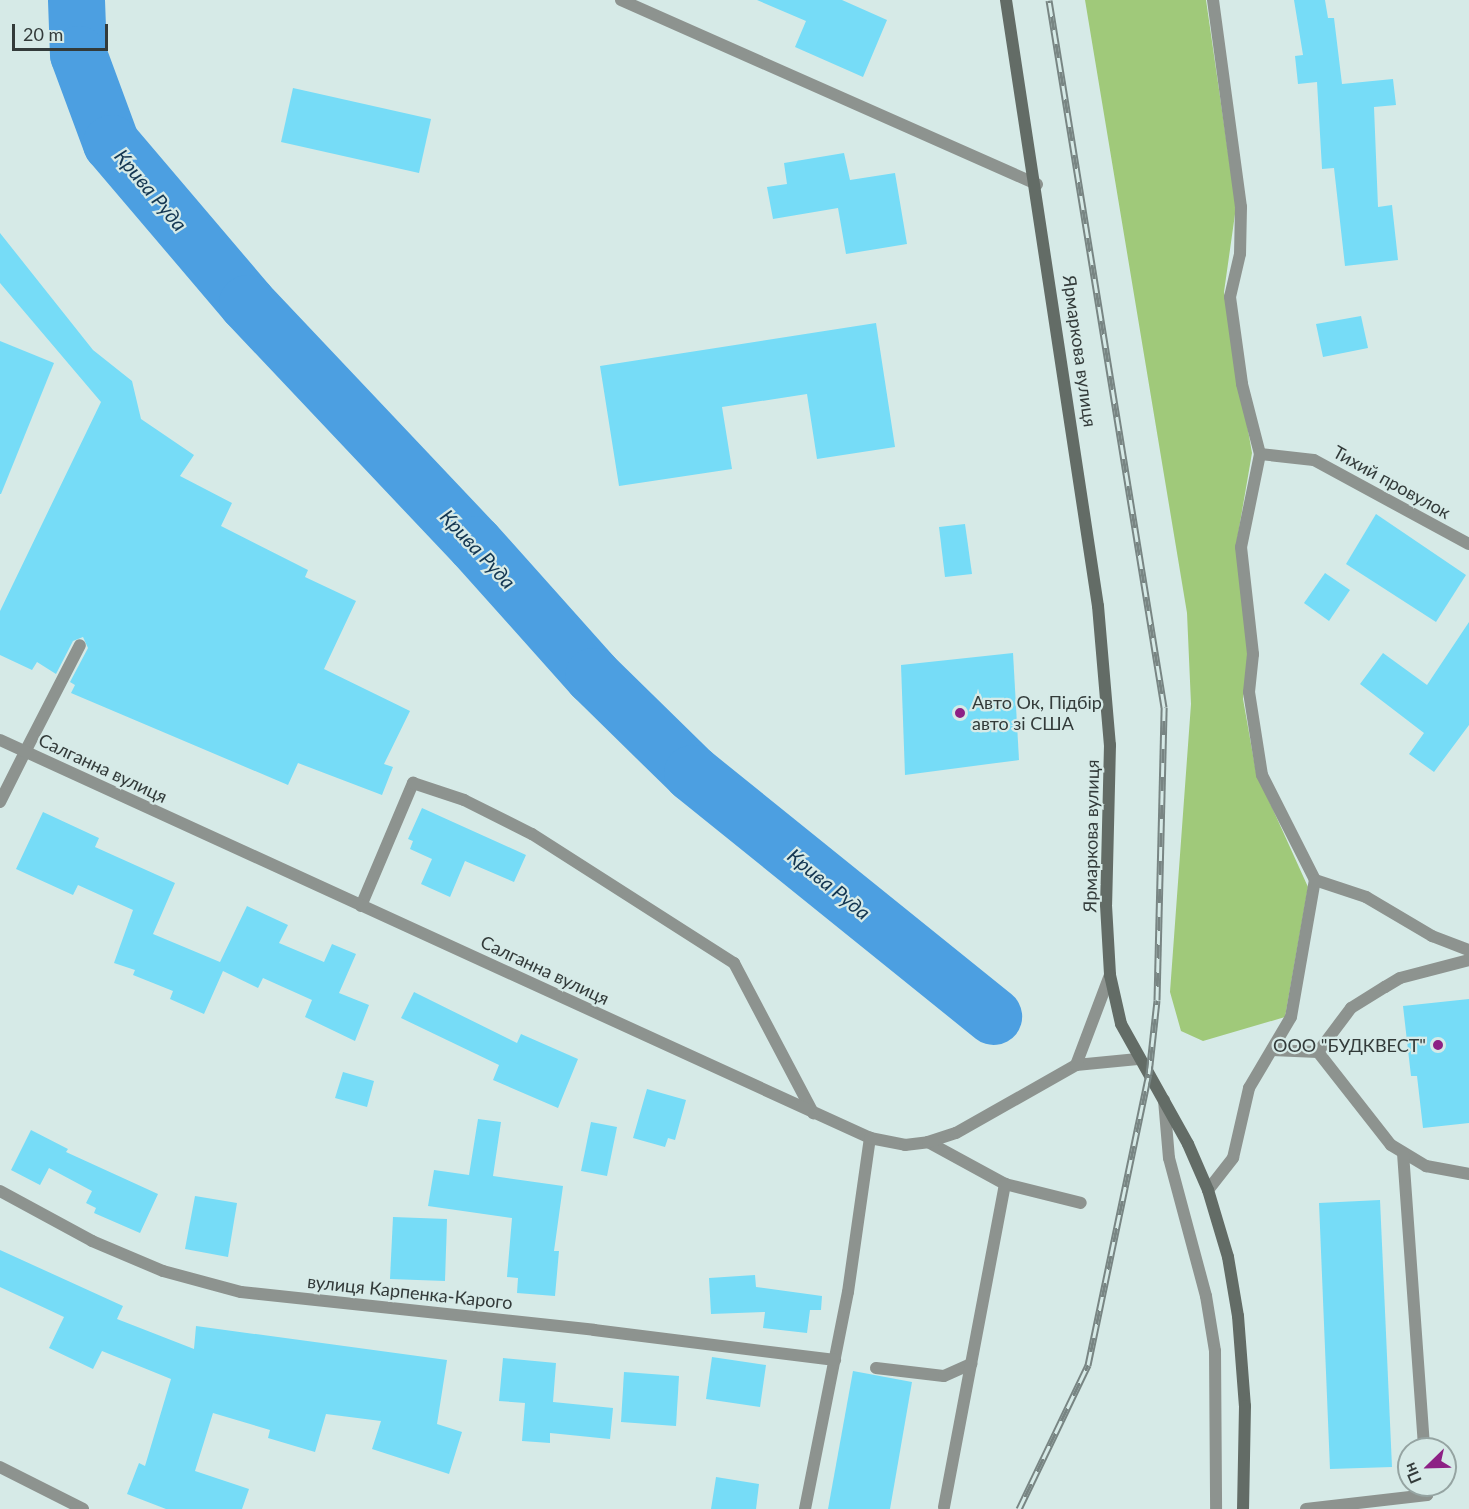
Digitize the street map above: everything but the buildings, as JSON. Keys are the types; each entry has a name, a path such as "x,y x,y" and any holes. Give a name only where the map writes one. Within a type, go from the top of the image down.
{"main road":[{"name":"Ярмаркова вулиця","path":"1006,0 1037,184 1098,606 1110,745 1106,905 1110,975 1120,1024 1138,1059 1163,1096 1208,1190 1228,1257 1238,1316 1245,1406 1243,1509"}],"street":[{"path":"621,0 1037,184"},
{"path":"1208,1190 1233,1158 1249,1088 1291,1017 1315,880 1262,775 1249,692 1253,654 1241,547 1260,454 1242,384 1230,297 1240,254 1241,207 1213,0"},
{"name":"Тихий провулок","path":"1260,454 1314,460 1469,544"},
{"path":"0,802 80,645"},
{"name":"Салганна вулиця","path":"0,740 870,1138 905,1145 928,1142 956,1133 1076,1065 1138,1059"},
{"path":"361,906 413,783 464,800 532,834 734,963 813,1113"},
{"path":"1315,880 1366,897 1432,936 1469,950"},
{"path":"1318,1052 1350,1008 1400,978 1469,960"},
{"path":"1076,1065 1110,975"},
{"path":"1272,1050 1318,1052 1391,1145 1426,1166 1469,1174"},
{"path":"1163,1096 1169,1158 1206,1296 1215,1351 1216,1509"},
{"path":"805,1509 835,1360 870,1138"},
{"path":"928,1142 1005,1184 1081,1203"},
{"path":"1403,1153 1423,1437"},
{"path":"944,1507 1005,1184"},
{"name":"вулиця Карпенка-Карого","path":"0,1191 92,1241 162,1271 242,1292 582,1328 835,1360"},
{"path":"876,1368 944,1376 971,1364"},
{"path":"0,1467 83,1509"},
{"path":"1306,1509 1410,1497"}],"green space":[{"path":"1085,0 1206,0 1236,207 1224,292 1252,453 1236,546 1248,652 1243,699 1256,772 1308,887 1285,1017 1203,1041 1181,1031 1170,992 1191,704 1187,613"}],"waterway":[{"name":"Крива Руда","path":"76,0 78,54 111,143 247,303 475,544 593,676 692,773 993,1016"}],"railway":[{"path":"1019,1509 1088,1365 1149,1074 1157,1000 1164,707 1049,0"}],"place":[{"name":"Авто Ок, Підбір авто зі США","path":"960,713"},
{"name":"ООО \"БУДКВЕСТ\"","path":"1438,1045"}]}
